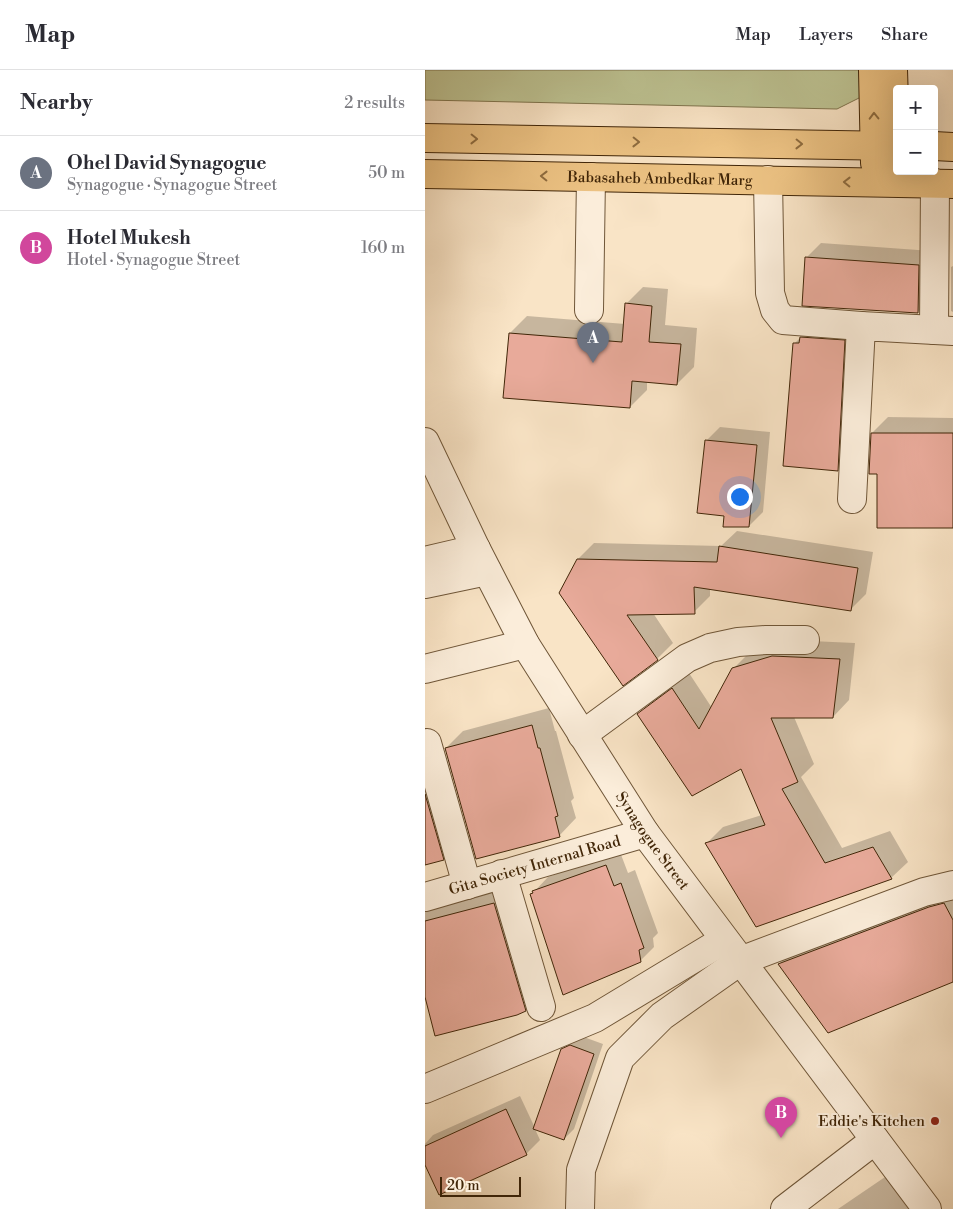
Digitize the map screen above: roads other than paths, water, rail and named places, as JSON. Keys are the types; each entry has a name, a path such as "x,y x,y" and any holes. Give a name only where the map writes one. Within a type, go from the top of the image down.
{"main road":[{"path":"873,70 889,146"},
{"path":"885,183 893,70"},
{"path":"425,138 889,146"},
{"path":"938,146 953,147"},
{"name":"Babasaheb Ambedkar Marg","path":"425,174 944,184"}],"street":[{"path":"589,310 591,177"},
{"path":"768,180 770,293 775,310 783,320 944,331 944,184"},
{"path":"852,499 861,326"},
{"name":"Synagogue Street","path":"426,448 525,644 645,833 927,1209"},
{"path":"425,561 481,560"},
{"path":"425,584 481,560"},
{"path":"582,735 687,658 710,648 738,642 805,640"},
{"path":"425,669 525,644"},
{"path":"427,743 467,885"},
{"name":"Gita Society Internal Road","path":"425,897 645,833"},
{"path":"502,874 541,1007"},
{"path":"580,1209 581,1170 620,1058 662,1016 740,961 924,892 953,885"},
{"path":"425,1089 595,1018 725,940"},
{"path":"785,1209 875,1140"}],"place":[{"name":"Ohel David Synagogue","path":"593,363"},
{"name":"Eddie's Kitchen","path":"935,1121"},
{"name":"Hotel Mukesh","path":"781,1138"}]}
